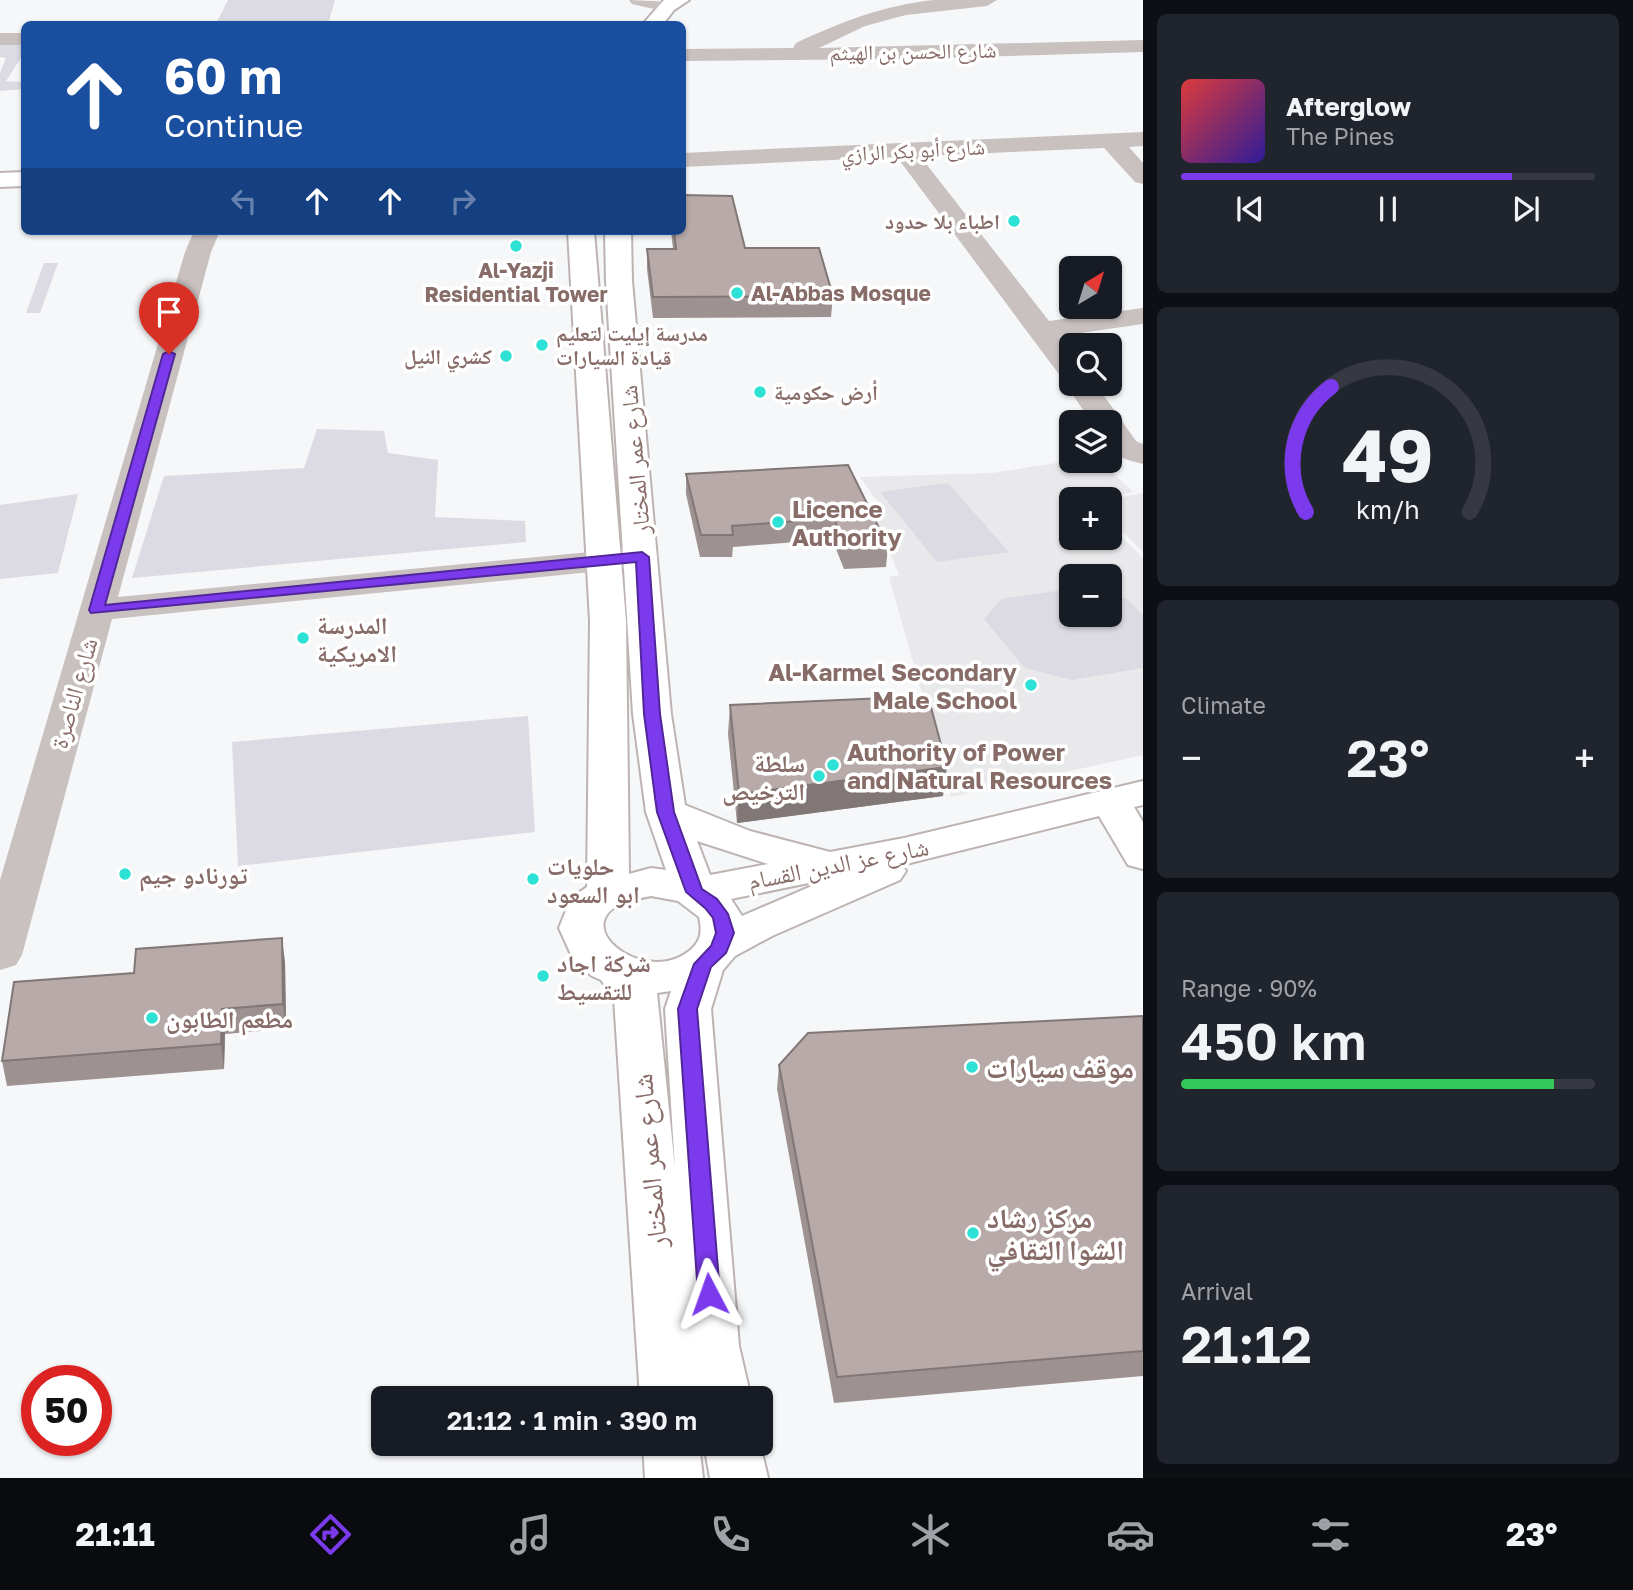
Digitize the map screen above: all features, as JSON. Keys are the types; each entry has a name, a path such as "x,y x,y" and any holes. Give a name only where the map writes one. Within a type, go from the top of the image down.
{"main road":[{"path":"632,21 636,13 656,1"},
{"path":"653,21 656,1"},
{"name":"شارع عمر المختار","path":"581,235 608,621 608,891"},
{"name":"شارع عمر المختار","path":"618,235 619,281 652,714 666,812 695,892"},
{"path":"666,812 705,832 753,848 807,861 922,847 1126,797 1143,856"},
{"path":"712,954 725,933 722,918 711,904 695,892 674,885 651,882 629,884 608,891 592,902 583,916 581,931 586,947 600,961 618,971 665,977 689,972 757,926 897,866 922,847"},
{"name":"شارع عز الدين القسام","path":"695,892 922,847"},
{"name":"شارع عمر المختار","path":"712,954 688,1009 712,1346 720,1386"},
{"name":"شارع عمر المختار","path":"618,971 636,996 666,1386"},
{"path":"672,1456 674,1478"},
{"path":"734,1456 738,1478"}],"street":[{"path":"777,52 803,47 858,22 905,9 986,0"},
{"path":"0,39 21,39"},
{"name":"شارع الحسن بن الهيثم","path":"686,55 902,53 1143,46"},
{"name":"شارع أبو بكر الرازي","path":"686,160 1143,139"},
{"path":"1111,141 1143,177"},
{"path":"904,151 1059,354"},
{"name":"شارع الناصرة","path":"0,955 198,252 205,235"},
{"path":"1042,330 1143,316"},
{"path":"1122,444 1125,448 1143,455"},
{"path":"96,610 642,557"}],"shaded area":[{"path":"228,0 335,0 329,21 218,21"},
{"path":"0,44 21,44 21,58 6,81 21,82 21,89 0,91 0,73 6,58 0,57"},
{"path":"44,263 58,263 40,313 26,313"},
{"path":"317,429 384,431 388,453 438,460 435,517 525,521 526,542 132,578 164,476 304,468"},
{"name":"Al-Karmel Secondary Male School","path":"1059,463 1059,473 1113,473 1133,492 1122,494 1122,487 1059,487 1059,550 1122,550 1122,537 1143,558 1143,755 951,797 889,577 899,575 872,508 882,508 860,477 992,473"},
{"path":"948,483 1009,552 937,562 880,492"},
{"path":"1143,493 1143,552 1122,531 1122,497"},
{"path":"78,494 58,573 0,579 0,505"},
{"path":"1059,591 1059,627 1122,627 1122,598 1127,599 1143,615 1143,668 1072,680 1025,668 984,619 1001,599"},
{"path":"528,716 535,832 238,866 232,742"}],"building":[{"path":"686,195 732,196 745,248 819,248 833,296 653,297 647,249 676,249 674,235 686,235"},
{"name":"Licence Authority","path":"848,465 888,546 846,548 834,518 732,526 733,535 701,535 686,474"},
{"name":"Authority of Power and Natural Resources","path":"928,696 947,767 739,794 730,705"},
{"name":"مطعم الطابون","path":"282,938 283,1004 222,1009 221,1044 2,1061 14,982 134,973 136,949"},
{"name":"مركز رشاد الشوا الثقافي","path":"1143,1016 1143,1351 837,1377 779,1065 808,1033"}],"place":[{"name":"اطباء بلا حدود","path":"1014,221"},
{"name":"Al-Yazji Residential Tower","path":"516,246"},
{"name":"Al-Abbas Mosque","path":"737,293"},
{"name":"مدرسة إيليت لتعليم قيادة السيارات","path":"542,345"},
{"name":"كشري النيل","path":"506,356"},
{"name":"أرض حكومية","path":"760,392"},
{"name":"Licence Authority","path":"778,522"},
{"name":"المدرسة الامريكية","path":"303,638"},
{"name":"Al-Karmel Secondary Male School","path":"1031,685"},
{"name":"Authority of Power and Natural Resources","path":"833,765"},
{"name":"سلطة الترخيص","path":"819,776"},
{"name":"تورنادو جيم","path":"125,874"},
{"name":"حلويات ابو السعود","path":"533,879"},
{"name":"شركة اجاد للتقسيط","path":"543,976"},
{"name":"مطعم الطابون","path":"152,1018"},
{"name":"موقف سيارات","path":"972,1067"},
{"name":"مركز رشاد الشوا الثقافي","path":"973,1233"}],"route":[{"path":"169,354 96,610 642,557 652,714 666,812 695,892 711,904 722,918 725,933 720,949 703,964 688,1009 709,1294"}]}
